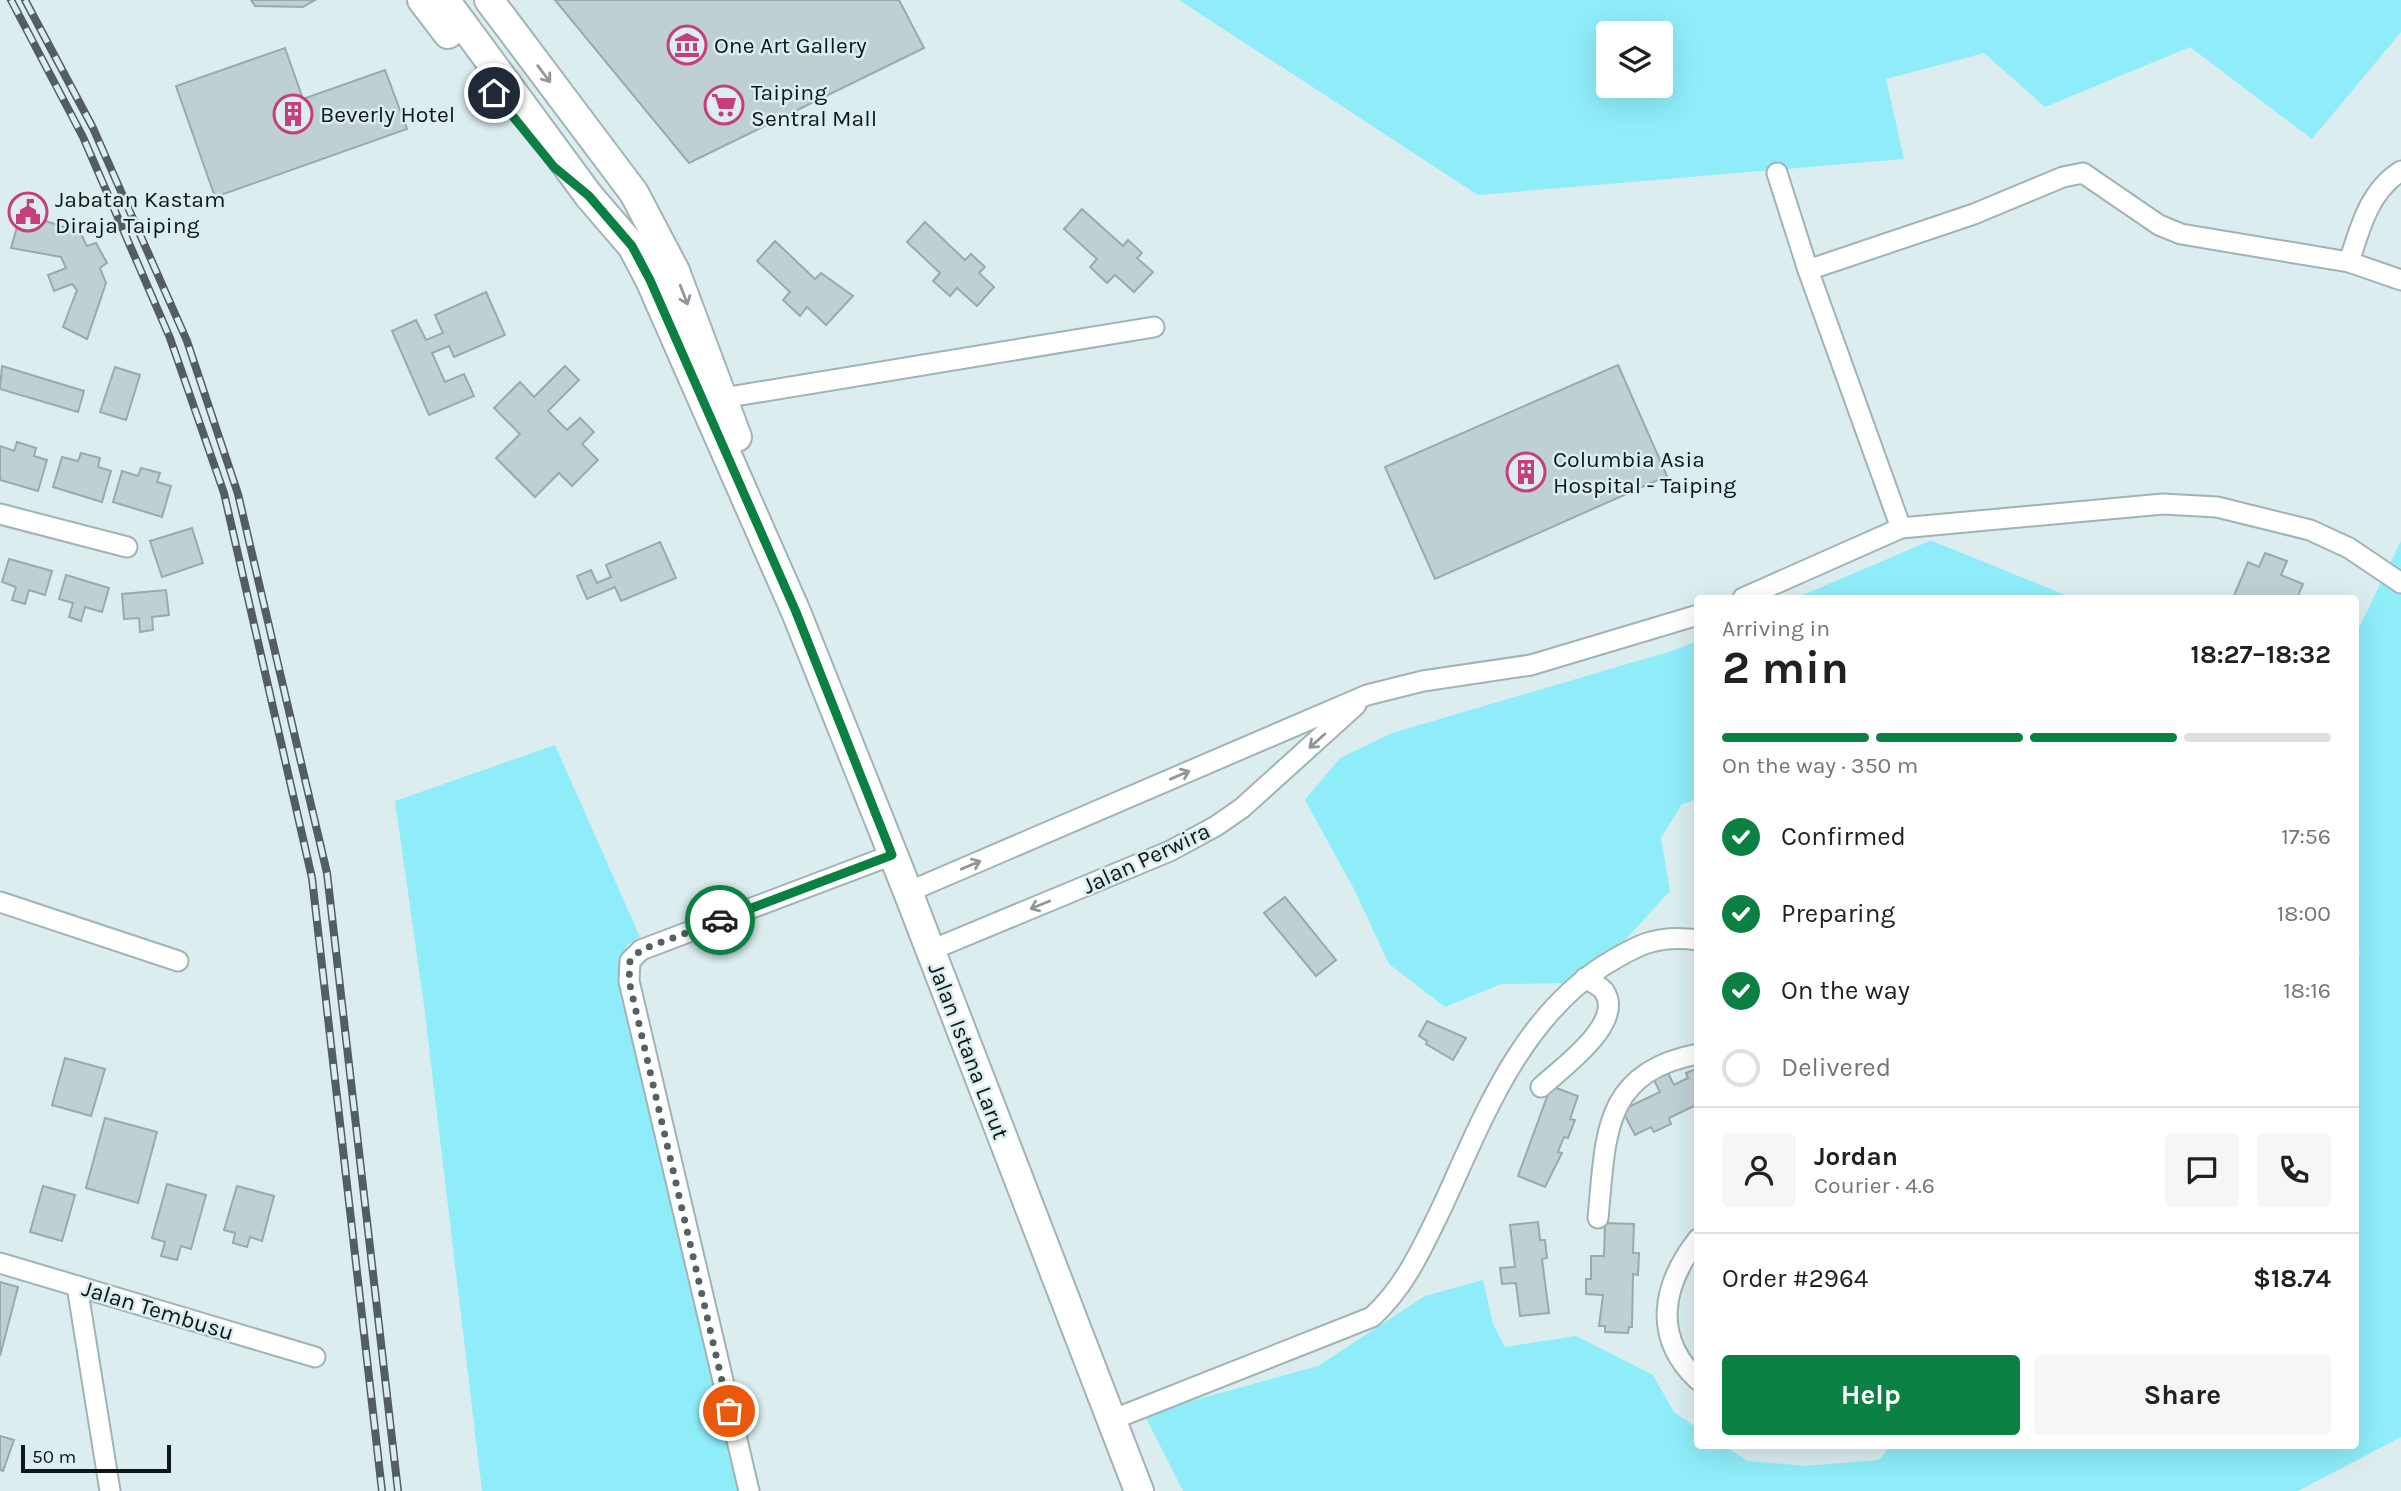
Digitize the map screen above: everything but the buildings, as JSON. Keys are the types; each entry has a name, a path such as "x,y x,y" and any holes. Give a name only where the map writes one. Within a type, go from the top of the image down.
{"main road":[{"name":"Jalan Istana Larut","path":"422,0 554,167 589,196"},
{"name":"Jalan Istana Larut","path":"444,0 472,34 589,196 632,246 650,280 796,612 1114,1419 1139,1491"},
{"name":"Jalan Istana Larut","path":"489,0 634,193 675,271 723,398 796,612"}],"street":[{"path":"2349,262 2372,200 2382,186 2401,171"},
{"path":"1777,173 1808,270 1901,528"},
{"path":"1808,270 1974,214 2063,177 2084,173 2159,225 2181,234 2349,262 2401,280"},
{"path":"723,398 1154,327"},
{"path":"1750,595 1901,528 2149,505 2217,507 2310,530 2349,548 2401,583"},
{"path":"0,514 127,547"},
{"name":"Jalan Perwira","path":"908,892 1367,695 1423,681 1531,665 1694,616"},
{"name":"Jalan Perwira","path":"929,951 1170,851 1216,826 1242,808 1367,695"},
{"path":"749,1491 632,995 630,961 641,950 892,855"},
{"path":"0,902 178,961"},
{"path":"1114,1419 1372,1317 1392,1299 1418,1257 1488,1108 1531,1032 1585,978 1628,950 1671,936 1694,939"},
{"path":"1541,1087 1585,1048 1603,1024 1608,1006 1604,991 1585,978"},
{"path":"1598,1218 1606,1131 1619,1099 1643,1076 1674,1058 1694,1055"},
{"path":"1694,1244 1685,1255 1671,1287 1666,1313 1671,1348 1694,1375"},
{"name":"Jalan Tembusu","path":"0,1264 315,1357"},
{"path":"77,1286 110,1491"}],"shaded area":[{"path":"1179,0 2401,0 2401,32 2312,139 2190,47 2045,107 1984,53 1886,79 1904,159 1478,195"},
{"path":"1932,540 2066,595 1803,595"},
{"path":"2401,541 2401,1437 2298,1491 1183,1491 1144,1414 1318,1366 1425,1296 1483,1280 1493,1324 1505,1347 1576,1336 1653,1375 1674,1412 1694,1426 1694,1449 1729,1449 1748,1461 1806,1466 1879,1460 1888,1449 2359,1449 2359,628"},
{"path":"1694,642 1694,801 1682,804 1661,838 1670,891 1626,939 1568,983 1501,984 1445,1007 1389,964 1355,891 1305,800 1340,758 1392,733"},
{"path":"555,745 640,937 627,945 620,972 744,1491 482,1491 424,1005 395,801"}],"railway":[{"path":"11,0 83,137 170,338 224,493 312,878 382,1491"},
{"path":"25,0 93,128 187,341 238,494 327,873 398,1491"}],"way so far":[{"path":"720,920 641,950 630,961 629,981 729,1411"}],"place":[{"name":"One Art Gallery","path":"687,45"},
{"name":"Taiping Sentral Mall","path":"724,105"},
{"name":"Beverly Hotel","path":"293,114"},
{"name":"Jabatan Kastam Diraja Taiping","path":"28,212"},
{"name":"Columbia Asia Hospital - Taiping","path":"1526,472"}],"route":[{"path":"494,93 554,167 589,196 632,246 650,280 796,612 892,855 720,920"}]}
